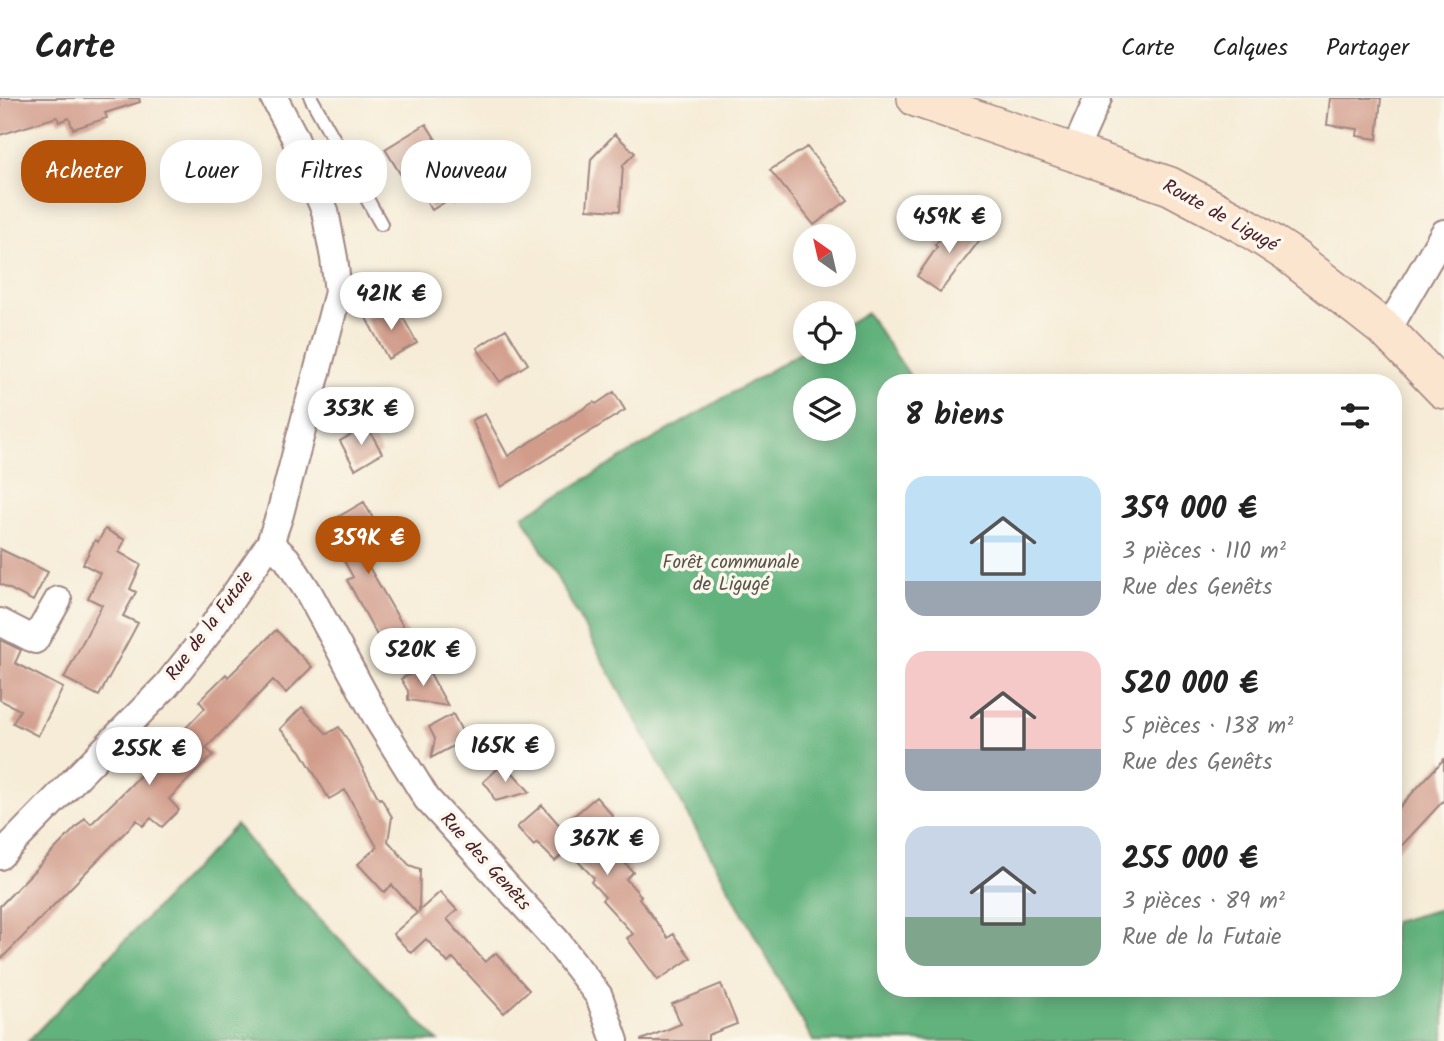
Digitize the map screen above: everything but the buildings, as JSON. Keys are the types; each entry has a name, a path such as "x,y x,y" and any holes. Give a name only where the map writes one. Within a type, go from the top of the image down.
{"street":[{"path":"270,543 338,292 325,211 294,136 274,98"},
{"name":"Route de Ligugé","path":"916,98 1170,186 1247,227 1290,255 1387,331 1444,390"},
{"path":"1074,152 1098,98"},
{"path":"1387,331 1444,233"},
{"name":"Rue de la Futaie","path":"0,856 166,686 206,636 270,543"},
{"name":"Rue des Genêts","path":"270,543 287,559 309,593 379,720 427,799 556,940 592,986 599,996 615,1041"},
{"path":"0,622 35,640 58,600"}],"lane":[{"path":"311,98 381,224"}],"green space":[{"name":"Forêt communale de Ligugé","path":"867,313 909,374 877,374 877,997 1402,997 1402,920 1444,908 1444,1041 813,1041 523,516 793,357 793,364 856,364 856,320"},
{"path":"236,825 276,873 438,1041 28,1041"}]}
